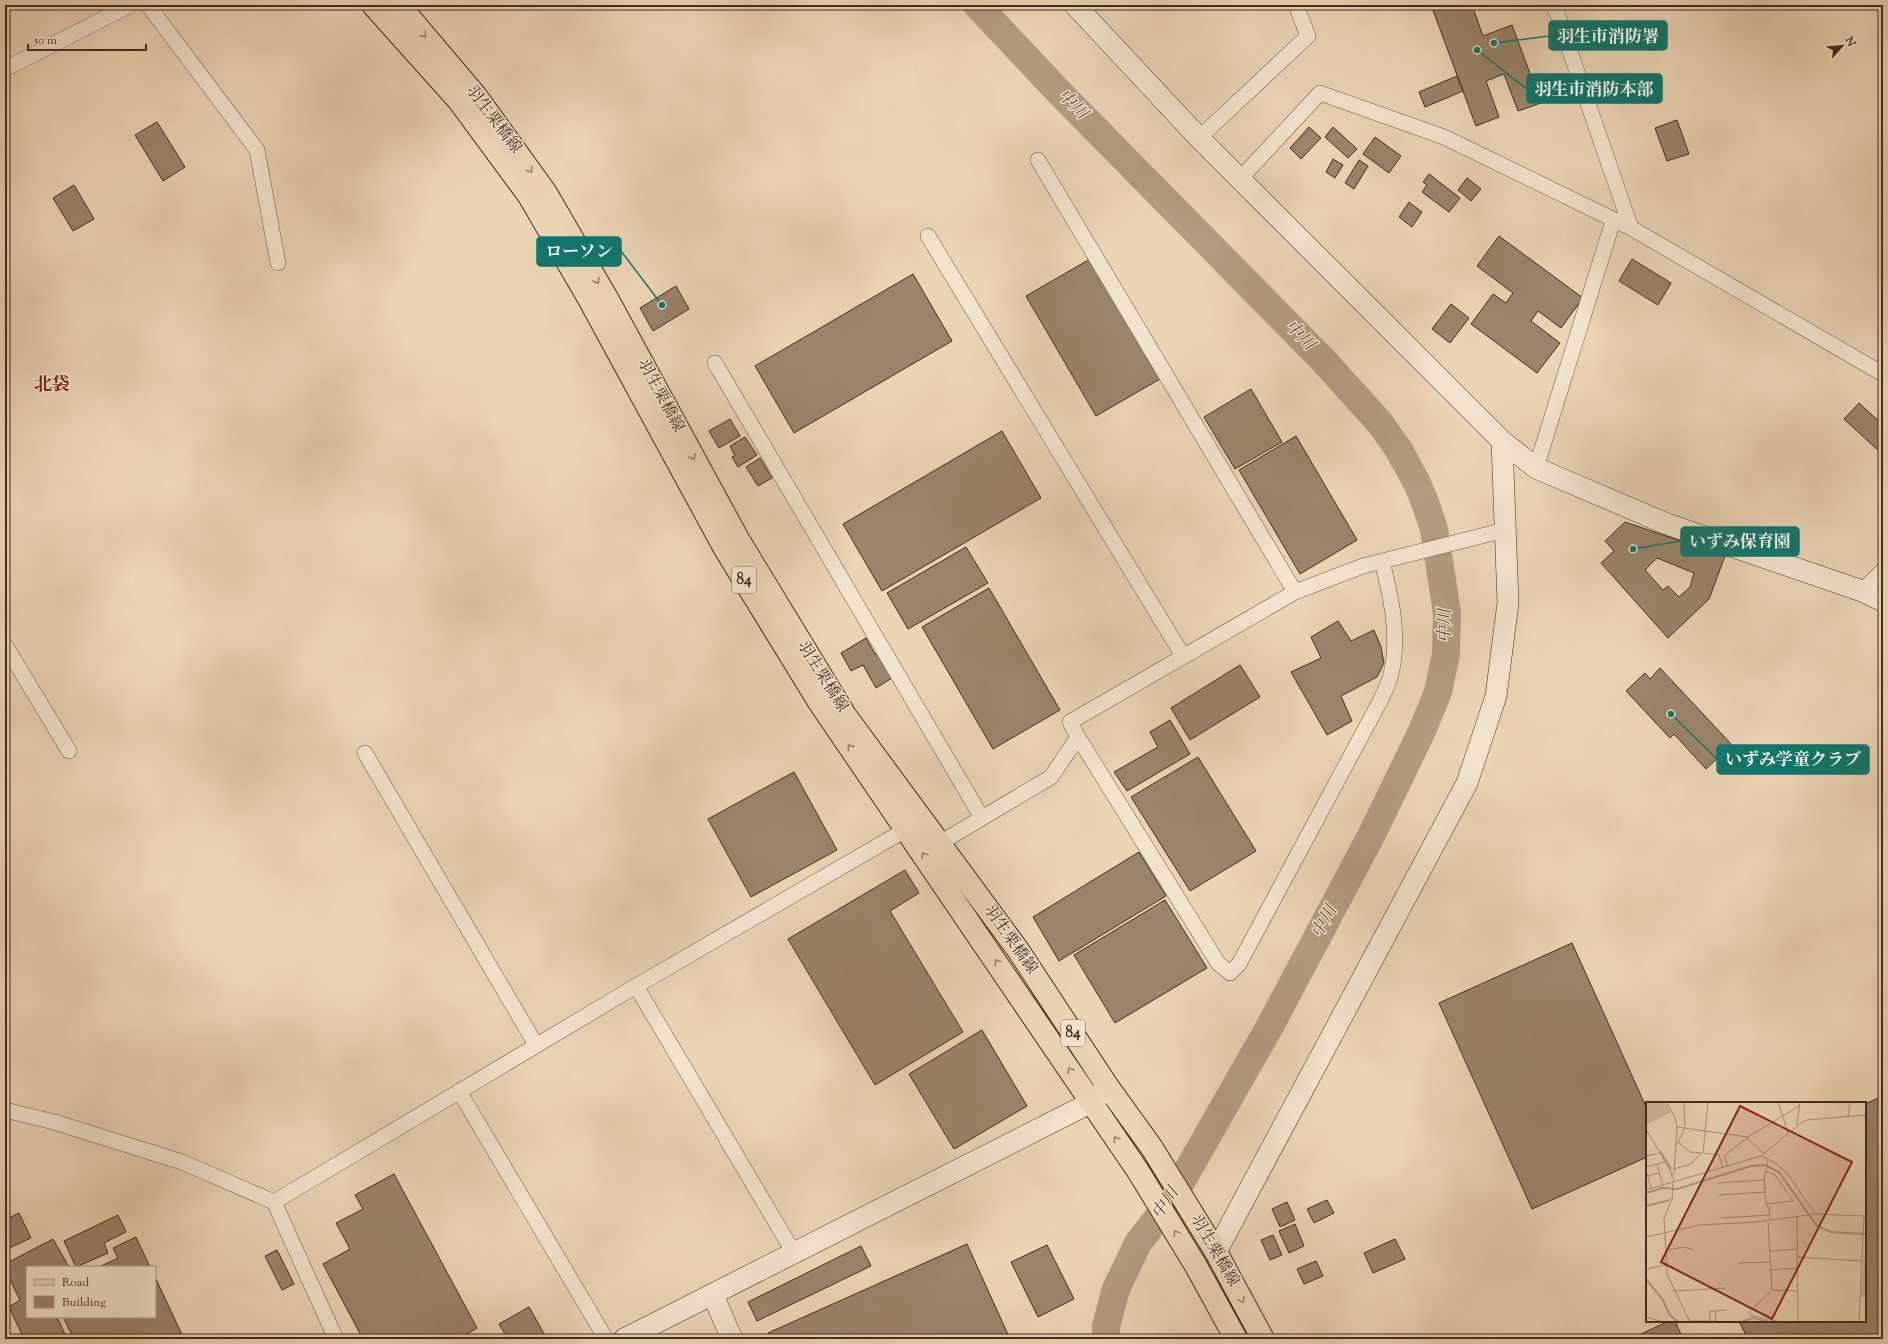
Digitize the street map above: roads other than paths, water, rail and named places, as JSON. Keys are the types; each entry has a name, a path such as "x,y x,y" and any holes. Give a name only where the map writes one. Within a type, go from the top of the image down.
{"main road":[{"name":"羽生栗橋線","path":"373,5 459,101 529,196 589,299 725,549 819,702 907,829 1138,1171 1196,1266 1236,1339"},
{"name":"羽生栗橋線","path":"399,5 476,96 546,193 608,300 738,539 846,715 1018,950 1108,1086 1152,1148 1213,1247 1263,1339"}],"street":[{"path":"5,69 130,5"},
{"path":"148,5 256,150 278,263"},
{"path":"1075,5 1199,138 1502,441 1536,468 1667,524 1862,591 1883,601"},
{"path":"1199,138 1308,36 1296,5"},
{"path":"1554,5 1631,228"},
{"path":"1240,179 1320,93 1444,137 1613,221 1631,228 1883,374"},
{"path":"1038,160 1295,592"},
{"path":"1536,468 1613,221"},
{"path":"928,236 1183,656"},
{"path":"715,363 982,818"},
{"path":"1213,1247 1467,783 1496,696 1508,603 1502,441"},
{"path":"1382,561 1392,605 1395,632 1391,674 1378,705 1239,964 1230,973 1218,963 1070,722 1295,592 1342,572 1382,561 1405,555 1505,530"},
{"path":"1862,591 1883,570"},
{"path":"5,644 69,752"},
{"path":"940,843 1051,777 1078,737"},
{"path":"365,752 536,1045"},
{"path":"274,1202 636,986 907,829"},
{"path":"636,986 794,1253"},
{"path":"624,1339 1092,1102 1108,1086"},
{"path":"459,1091 606,1339"},
{"path":"5,1110 54,1122 182,1162 274,1202 336,1339"},
{"path":"713,1294 732,1339"}],"waterway":[{"name":"中川","path":"977,5 1056,89 1323,360 1380,423 1399,450 1417,483 1426,505 1434,529 1447,613 1446,654 1438,692 1422,731 1372,834 1270,1026 1169,1203 1138,1243 1116,1289 1106,1326 1106,1339"}],"place":[{"name":"羽生市消防署","path":"1494,43"},
{"name":"羽生市消防本部","path":"1477,50"},
{"name":"ローソン","path":"662,305"},
{"name":"いずみ保育園","path":"1633,549"},
{"name":"いずみ学童クラブ","path":"1671,714"}],"district":[{"name":"北袋","path":"52,386"}]}
